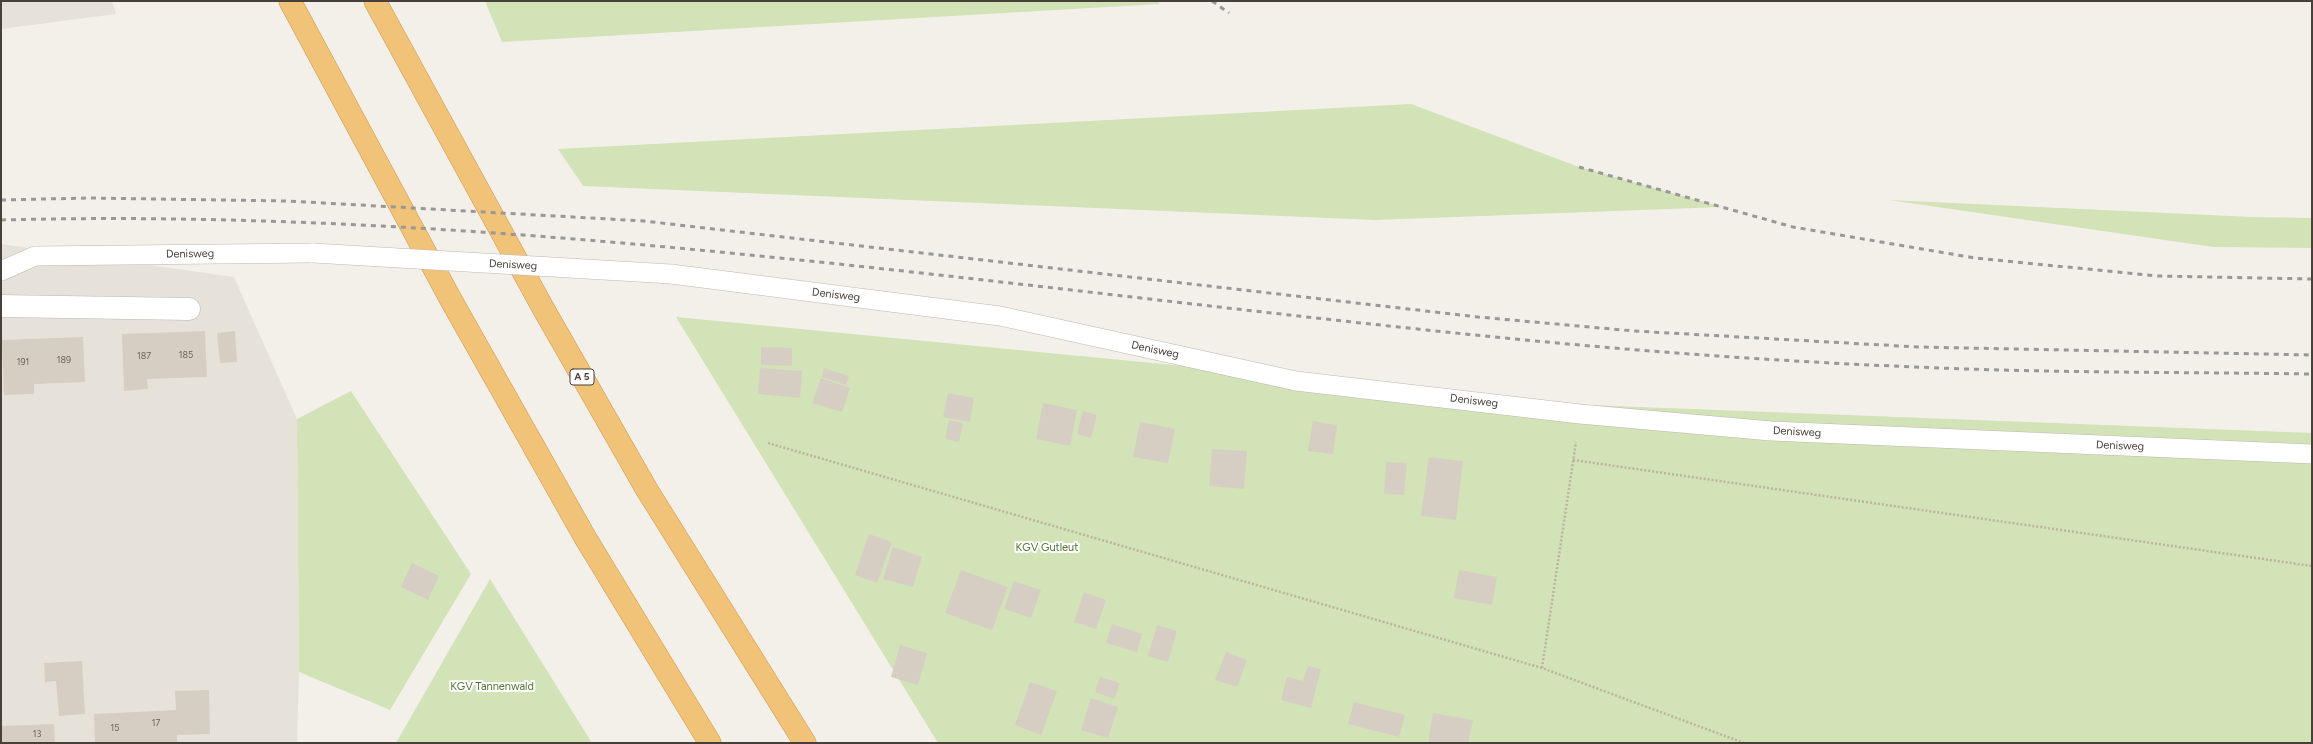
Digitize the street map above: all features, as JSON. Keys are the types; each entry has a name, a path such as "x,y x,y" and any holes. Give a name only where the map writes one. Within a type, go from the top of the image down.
{"highway":[{"path":"290,1 447,293 586,539 710,743"},
{"name":"A 5","path":"375,1 543,308 643,484 805,743"}],"street":[{"path":"1,306 189,309"}],"lane":[{"name":"Denisweg","path":"1,271 35,256 313,253 670,274 1000,316 1296,381 1580,414 1771,431 2312,454"}],"path":[{"path":"1542,668 1580,414"},
{"path":"768,443 1542,668 1744,743"},
{"path":"1573,460 2312,566"}],"shaded area":[{"path":"1,1 112,1 116,14 1,29"},
{"path":"1,244 234,277 297,419 299,672 297,743 1,743"}],"green space":[{"path":"485,1 1156,1 1160,4 502,42"},
{"path":"1411,104 1579,167 1722,207 1375,220 583,186 558,149"},
{"path":"1889,200 2252,217 2312,218 2312,248 2213,247"},
{"name":"KGV Gutleut","path":"676,317 1588,405 2312,433 2312,743 938,743"},
{"path":"351,391 471,574 390,710 299,672 297,419"},
{"name":"KGV Tannenwald","path":"490,579 592,743 396,743"}],"building":[{"path":"205,331 207,377 147,379 148,389 124,391 122,334"},
{"path":"235,331 237,362 220,363 217,333"},
{"path":"83,337 85,382 34,384 34,394 4,395 2,340"},
{"path":"761,347 792,348 792,366 761,365"},
{"path":"760,368 802,371 800,398 758,394"},
{"path":"824,368 849,376 846,385 822,377"},
{"path":"821,378 850,388 842,412 812,403"},
{"path":"948,393 974,398 970,422 943,417"},
{"path":"1043,403 1077,410 1070,446 1036,439"},
{"path":"1083,411 1097,415 1091,438 1077,434"},
{"path":"949,420 963,423 959,442 945,439"},
{"path":"1313,421 1337,425 1333,454 1308,451"},
{"path":"1140,422 1175,429 1168,463 1133,457"},
{"path":"1212,449 1247,451 1244,489 1209,486"},
{"path":"1429,457 1463,461 1456,520 1421,516"},
{"path":"1386,462 1407,463 1404,495 1384,494"},
{"path":"869,534 892,542 877,583 855,575"},
{"path":"893,547 922,557 913,587 883,579"},
{"path":"412,563 439,576 428,600 401,587"},
{"path":"961,570 1008,587 992,630 945,613"},
{"path":"1459,570 1497,577 1492,605 1454,598"},
{"path":"1014,581 1041,590 1031,618 1004,609"},
{"path":"1084,592 1106,600 1096,629 1074,622"},
{"path":"1112,624 1142,634 1137,652 1106,643"},
{"path":"1157,625 1177,631 1168,662 1148,656"},
{"path":"900,645 927,653 918,685 891,677"},
{"path":"1226,652 1247,660 1237,687 1215,680"},
{"path":"82,661 85,714 59,716 56,681 45,682 44,663"},
{"path":"1308,666 1321,669 1311,708 1281,700 1287,677 1303,681"},
{"path":"1100,677 1120,683 1114,699 1095,692"},
{"path":"1030,682 1057,691 1041,735 1015,725"},
{"path":"209,690 210,734 177,735 177,743 95,743 94,714 176,710 175,691"},
{"path":"1091,698 1118,707 1108,738 1081,730"},
{"path":"1354,702 1405,715 1399,737 1348,724"},
{"path":"1433,713 1473,720 1468,743 1428,743"},
{"path":"54,724 55,743 1,743 1,726"}],"railway":[{"path":"1212,1 1229,13"},
{"path":"1579,167 1793,227 1975,258 2158,276 2312,279"},
{"path":"1,200 89,198 288,201 644,221 1478,317 1634,331 1918,347 2312,355"},
{"path":"1,220 186,219 371,225 555,237 923,273 1475,335 1750,358 1861,365 1966,369 2312,374"}]}
